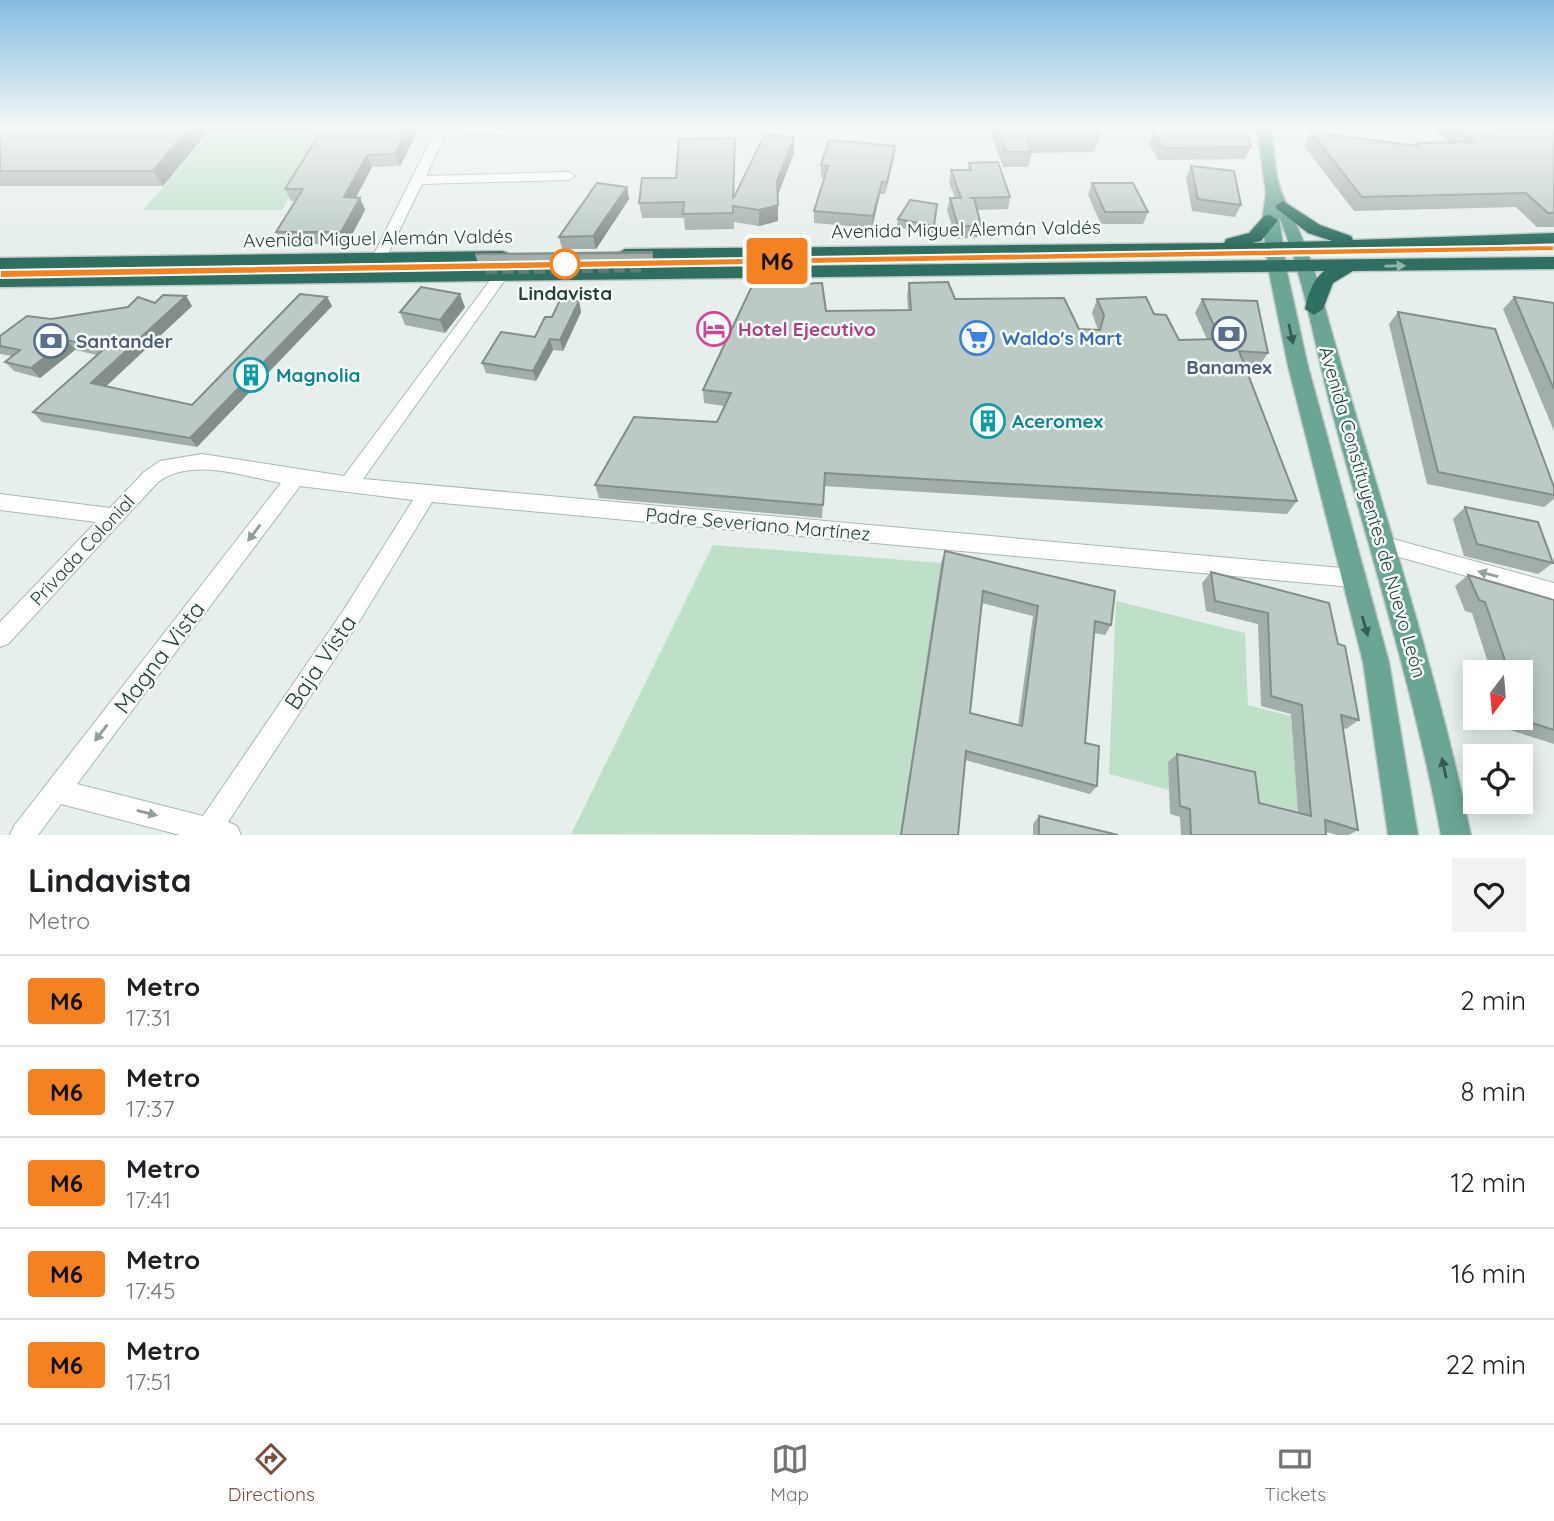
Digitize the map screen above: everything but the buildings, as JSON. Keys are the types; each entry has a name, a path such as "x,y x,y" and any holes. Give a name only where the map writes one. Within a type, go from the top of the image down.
{"highway":[{"path":"1279,200 1314,229 1357,244"},
{"path":"1215,248 1255,237 1270,220"},
{"name":"Avenida Miguel Alemán Valdés","path":"0,281 1276,258 1300,257 1357,244 1554,238"},
{"name":"Avenida Miguel Alemán Valdés","path":"502,274 513,267 583,262 602,255 1215,248 1276,258"},
{"name":"Avenida Miguel Alemán Valdés","path":"0,264 525,256"},
{"name":"Avenida Miguel Alemán Valdés","path":"1300,257 1350,266 1554,263"},
{"path":"283,277 306,271 358,268 379,258 402,268 442,268 473,274"},
{"path":"58,263 87,273 138,274 149,279"},
{"path":"1314,309 1317,289 1323,280 1350,266"}],"main road":[{"name":"Avenida Constituyentes de Nuevo León","path":"1272,167 1279,200 1300,257 1426,693 1445,770 1457,835"},
{"name":"Avenida Constituyentes de Nuevo León","path":"1279,200 1270,220 1276,258 1352,578 1376,662 1403,835"}],"street":[{"path":"379,258 424,167"},
{"path":"417,180 568,176"},
{"path":"347,486 502,274"},
{"name":"Padre Severiano Martínez","path":"166,466 202,461 347,486 1352,578"},
{"name":"Privada Colonial","path":"0,637 114,516 166,466"},
{"name":"Magna Vista","path":"23,835 295,478"},
{"name":"Baja Vista","path":"218,832 428,494"},
{"path":"0,502 114,516"},
{"path":"1382,544 1554,592"},
{"path":"57,791 218,832"}],"green space":[{"path":"180,167 307,167 282,210 143,210"},
{"path":"713,545 941,563 900,835 571,834"},
{"path":"1116,601 1245,633 1248,705 1291,716 1299,823 1169,763 1169,790 1109,774"}],"railway":[{"path":"634,263 1554,249"},
{"path":"0,274 497,266"},
{"path":"486,272 644,270"}],"metro line":[{"name":"M6","path":"0,274 1554,249"}],"place":[{"name":"Lindavista","path":"565,264"},
{"name":"Hotel Ejecutivo","path":"714,329"},
{"name":"Banamex","path":"1229,334"},
{"name":"Waldo's Mart","path":"977,338"},
{"name":"Santander","path":"51,341"},
{"name":"Magnolia","path":"251,375"},
{"name":"Aceromex","path":"988,421"}]}
